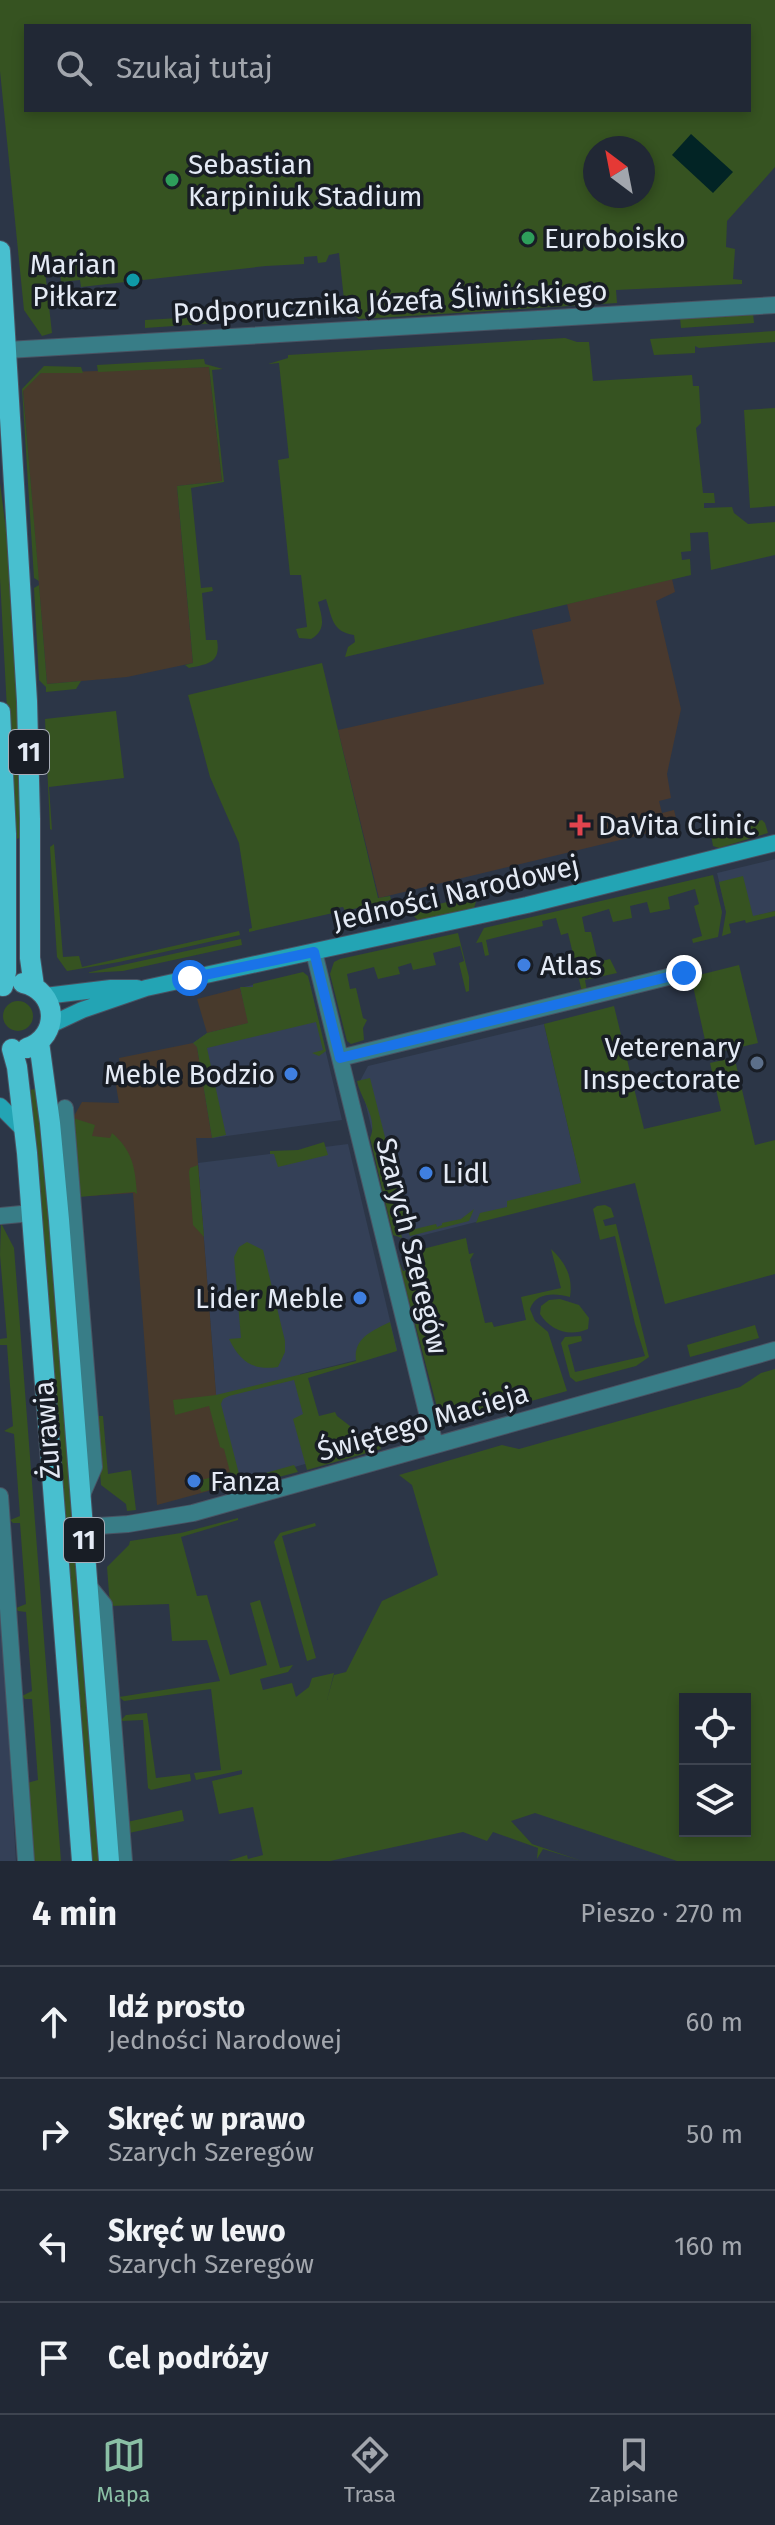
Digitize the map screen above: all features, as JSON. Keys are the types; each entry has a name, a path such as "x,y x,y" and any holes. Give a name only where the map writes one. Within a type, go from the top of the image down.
{"main road":[{"name":"11","path":"0,251 27,719 30,958 39,991 51,1010 45,1034 24,1049 6,1047"},
{"name":"11","path":"0,712 6,854 6,972 2,987"},
{"name":"11","path":"2,987 19,982 39,991"},
{"name":"Żurawia","path":"45,1034 109,1861"},
{"name":"Żurawia","path":"6,1047 17,1067 25,1131 82,1861"}],"street":[{"name":"Podporucznika Józefa Śliwińskiego","path":"4,351 775,305"},
{"name":"Jedności Narodowej","path":"45,1034 82,1010 146,988 527,905 775,843"},
{"name":"Szarych Szeregów","path":"314,952 435,1445"},
{"path":"340,1058 684,973"},
{"name":"Jedności Narodowej","path":"39,991 146,988"},
{"path":"0,1106 25,1131"},
{"path":"65,1108 94,1467 81,1498"},
{"path":"0,1216 32,1213"},
{"name":"Świętego Macieja","path":"83,1527 193,1513 775,1350"},
{"path":"0,1496 26,1861"},
{"path":"87,1584 104,1605 124,1861"}],"shaded area":[{"path":"691,134 733,172 713,193 672,155"},
{"path":"209,367 222,481 177,486 193,663 127,677 47,684 23,390 41,373"},
{"path":"672,579 675,592 656,601 681,709 667,774 671,798 659,801 662,813 674,810 678,826 379,898 338,730 544,684 532,630 571,621 567,604"},
{"path":"775,859 775,911 729,923 717,873"},
{"path":"299,974 309,981 342,1120 212,1138 197,1047 193,1043 207,1033 248,1023 240,988"},
{"path":"240,988 249,1023 207,1033 197,999"},
{"path":"544,1024 584,1195 404,1240 398,1237 360,1081 368,1066"},
{"path":"193,1043 197,1047 212,1138 196,1138 216,1394 238,1483 157,1505 133,1193 88,1196 74,1116 82,1102 119,1103 114,1074 121,1073 119,1058"},
{"path":"348,1144 397,1350 300,1374 312,1462 238,1483 216,1395 198,1163"},
{"path":"0,1606 4,1659 16,1861 0,1861"}],"green space":[{"path":"0,0 775,0 775,167 727,221 726,247 735,249 733,279 742,280 742,284 616,290 617,303 359,319 345,309 339,253 329,255 326,262 318,263 317,256 304,257 304,264 81,287 80,280 61,282 59,260 44,262 52,333 42,336 24,310 0,71"},
{"path":"753,313 754,323 681,328 680,318"},
{"path":"232,315 232,322 145,328 145,320"},
{"path":"775,331 775,342 695,346 695,353 654,355 650,339"},
{"path":"565,338 589,342 593,381 692,375 693,386 699,386 701,423 696,428 703,493 714,493 715,503 704,503 704,508 732,507 734,513 748,524 775,522 775,555 711,570 708,532 690,533 691,551 681,552 682,560 690,559 691,575 345,657 348,647 355,642 354,635 337,627 326,599 318,602 322,623 319,632 311,639 299,638 296,629 307,627 301,575 290,575 278,460 289,458 279,363 268,364 288,358 288,355"},
{"path":"204,359 205,364 223,369 212,370 224,482 191,488 201,588 212,587 213,591 202,593 206,640 217,640 218,648 212,661 189,668 185,665 193,663 177,486 222,481 209,367 98,372 97,365"},
{"path":"44,366 81,367 83,373 41,373 23,391 39,581 34,578 22,389"},
{"path":"775,408 775,506 750,508 744,410"},
{"path":"0,483 12,576 22,836 14,841 0,578"},
{"path":"39,585 47,684 81,681 76,689 46,692 46,687 39,680 34,588"},
{"path":"322,663 378,898 390,896 391,900 345,911 343,907 332,909 333,913 249,932 252,928 239,843 210,777 188,695"},
{"path":"116,711 124,778 49,787 50,829 45,719"},
{"path":"762,820 768,833 719,848 713,846 711,835"},
{"path":"54,844 63,957 79,956 82,967 239,931 240,935 67,971 57,957 50,847"},
{"path":"713,875 722,912 718,937 693,943 692,939 702,936 694,906 699,904 695,889 668,897 670,909 650,913 647,902 630,906 632,918 613,922 609,909 582,917 585,932 591,932 598,962 610,959 617,973 585,980 587,991 582,992 568,933 561,935 556,918 542,921 543,926 486,940 489,955 485,956 482,942 476,943 484,928"},
{"path":"743,876 753,916 775,911 775,916 729,924 731,933 722,936 726,912 719,882"},
{"path":"478,895 474,908 418,920 408,911"},
{"path":"458,933 469,977 469,991 466,992 459,963 464,961 460,946 433,953 436,965 413,970 411,963 398,967 400,974 378,979 374,967 347,974 350,989 356,988 363,1018 367,1020 363,1028 364,1040 351,1044 347,1041 330,974 334,962"},
{"path":"241,939 242,945 123,971 86,973"},
{"path":"739,965 758,1043 715,1053 707,1049 691,977"},
{"path":"303,972 308,976 326,1051 319,1056 312,1053 323,1050 316,1022 207,1048 226,1135 212,1138 197,1047 193,1043 207,1033 248,1023 240,987 253,987 253,984"},
{"path":"18,1001 29,1005 33,1016 29,1027 18,1031 7,1027 3,1016 7,1005"},
{"path":"614,1006 644,1129 721,1111 710,1063 735,1060 755,1145 775,1140 775,1274 665,1304 635,1183 476,1223 480,1213 507,1207 507,1201 581,1183 544,1024"},
{"path":"370,1078 407,1224 413,1223 415,1229 436,1224 437,1227 461,1219 474,1209 469,1221 410,1236 408,1231 401,1233 402,1238 393,1235 370,1138 371,1116 357,1081"},
{"path":"37,1089 43,1124 101,1861 91,1861 28,1090"},
{"path":"73,1118 95,1125 92,1136 110,1138 112,1133 119,1140 132,1160 137,1194 79,1197"},
{"path":"324,1142 328,1155 278,1167 274,1154 270,1154 270,1151 298,1150"},
{"path":"198,1165 204,1237 193,1225 189,1172 190,1168"},
{"path":"605,1205 611,1208 614,1217 603,1220 605,1226 616,1224 649,1357 636,1366 576,1382 570,1377 561,1343 565,1337 581,1336 582,1341 568,1345 575,1372 645,1356 615,1236 600,1240 593,1209"},
{"path":"1,1223 14,1248 61,1861 33,1861 27,1783 38,1780 32,1699 22,1696 32,1691 26,1612 16,1608 26,1604 20,1523 10,1520 20,1516 14,1434 4,1431 13,1426 7,1345 0,1345 0,1339 7,1338 0,1255"},
{"path":"466,1238 469,1254 474,1253 470,1260 485,1323 492,1322 494,1327 526,1320 521,1297 561,1288 551,1249 561,1260 569,1277 570,1297 541,1297 530,1309 535,1321 548,1332 567,1391 445,1425 439,1415 398,1259 403,1271 419,1268 415,1251"},
{"path":"247,1242 263,1250 285,1341 285,1352 278,1367 248,1363 229,1339 241,1338 234,1257 239,1247"},
{"path":"560,1299 579,1305 589,1318 588,1329 561,1331 544,1320 540,1314 541,1306 549,1300"},
{"path":"390,1322 397,1351 308,1378 319,1416 335,1412 350,1426 356,1440 377,1435 381,1449 307,1470 293,1419 303,1414 294,1380 229,1396 221,1404 239,1474 248,1478 294,1465 298,1472 248,1485 238,1483 201,1492 198,1481 230,1472 224,1449 220,1447 209,1406 175,1415 173,1400 216,1395 356,1361 361,1341"},
{"path":"755,1325 759,1338 690,1357 687,1345"},
{"path":"775,1369 775,1861 677,1861 535,1813 511,1821 532,1844 582,1861 543,1849 537,1859 538,1848 493,1832 487,1841 463,1832 330,1861 228,1861 247,1855 248,1859 263,1855 253,1807 219,1814 212,1781 242,1774 242,1770 196,1780 194,1773 221,1770 211,1689 124,1701 119,1697 220,1681 207,1640 172,1641 169,1604 110,1606 107,1567 130,1541 181,1533 238,1518 181,1537 197,1596 207,1595 230,1675 267,1665 250,1603 260,1600 280,1668 293,1665 288,1672 260,1679 263,1690 292,1683 296,1697 309,1687 312,1678 334,1673 327,1700 334,1675 346,1672 382,1601 438,1575 412,1485 399,1475 502,1445 519,1449 740,1387 761,1373"},
{"path":"96,1416 103,1416 108,1474 131,1470 136,1510 127,1511 126,1504 101,1485"},
{"path":"315,1523 316,1526 282,1536 316,1658 307,1661 274,1542 280,1533"},
{"path":"147,1713 156,1778 190,1774 191,1781 151,1790 148,1788 143,1720 120,1721 126,1715"},
{"path":"182,1810 184,1821 129,1833 127,1822"}],"place":[{"name":"Sebastian Karpiniuk Stadium","path":"172,180"},
{"name":"Euroboisko","path":"528,238"},
{"name":"Marian Piłkarz","path":"133,280"},
{"name":"DaVita Clinic","path":"580,825"},
{"name":"Atlas","path":"524,965"},
{"name":"Veterenary Inspectorate","path":"757,1063"},
{"name":"Meble Bodzio","path":"291,1074"},
{"name":"Lidl","path":"426,1173"},
{"name":"Lider Meble","path":"360,1298"},
{"name":"Fanza","path":"194,1481"}],"route":[{"path":"190,978 314,952 340,1058 684,973"}]}
